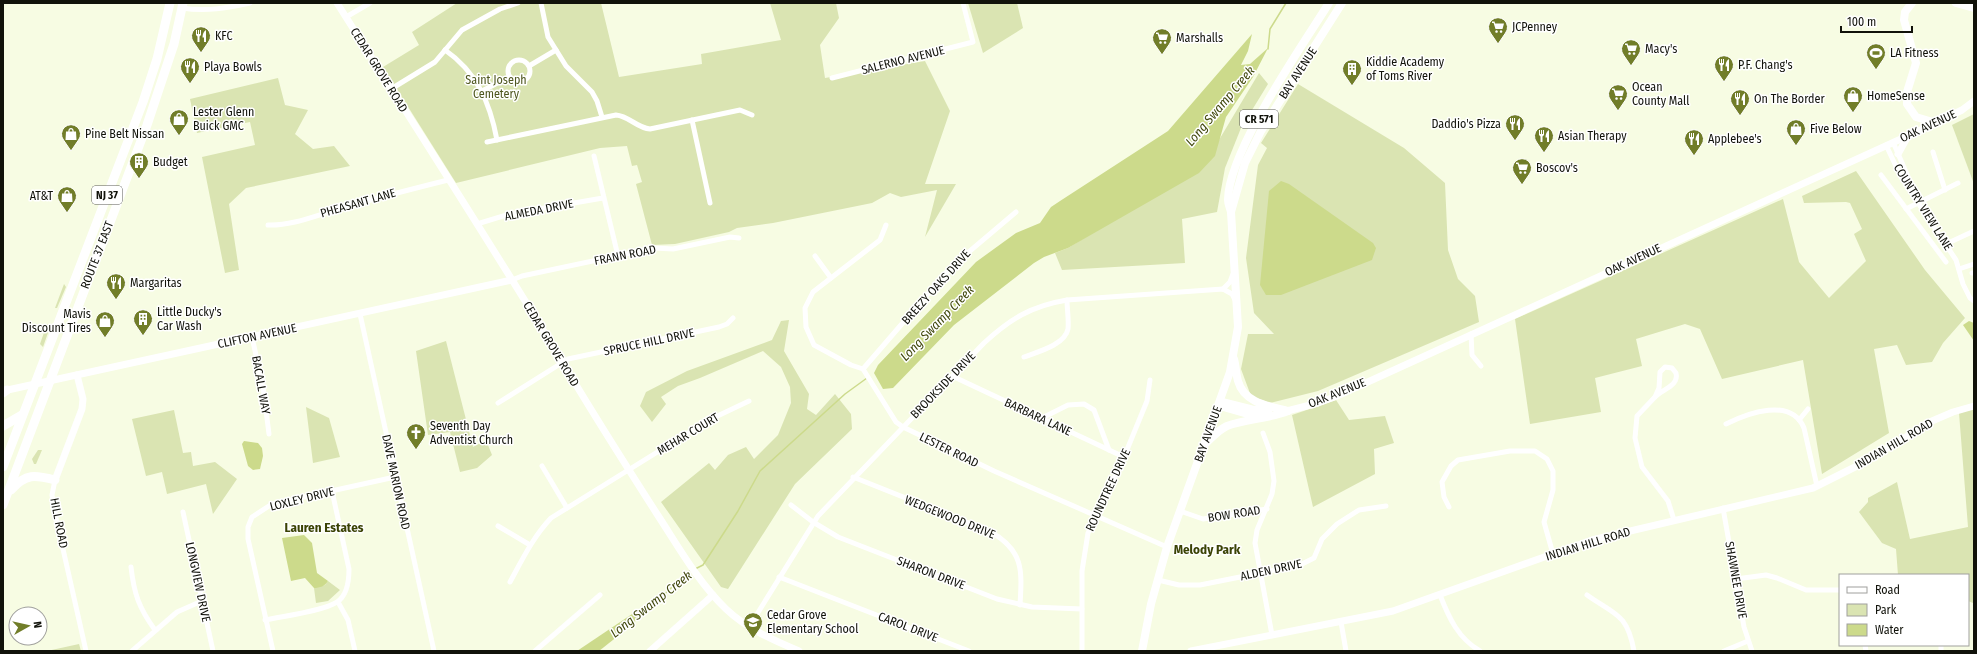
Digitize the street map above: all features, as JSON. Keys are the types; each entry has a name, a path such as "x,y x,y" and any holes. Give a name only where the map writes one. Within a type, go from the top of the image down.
{"highway":[{"name":"ROUTE 37 EAST","path":"3,467 143,102 157,59 170,3"},
{"name":"ROUTE 37 EAST","path":"3,505 147,125 174,44 183,6"},
{"path":"3,426 22,415"},
{"path":"8,494 16,484 32,475 55,480"}],"main road":[{"path":"1321,26 1322,15 1329,3"},
{"name":"BAY AVENUE","path":"1142,651 1167,547 1219,404 1233,358 1238,327 1238,306 1234,270 1231,212 1228,201 1230,187 1242,152 1259,118 1321,26 1342,3"},
{"path":"1912,3 1906,12 1904,20 1916,63 1907,92 1907,104 1916,116 1936,123"},
{"path":"1956,3 1974,8"},
{"path":"1322,15 1327,17 1337,7"},
{"name":"BAY AVENUE","path":"1231,212 1245,163 1251,148 1279,101 1286,81 1321,26"},
{"path":"1233,358 1238,382 1246,395 1259,403 1288,411"},
{"path":"1204,445 1219,431 1229,426 1274,417 1288,411"}],"street":[{"path":"183,6 198,11 226,8 250,3"},
{"name":"CEDAR GROVE ROAD","path":"337,3 512,280 629,470 698,574 713,595 726,609 749,627 770,639 799,651"},
{"path":"346,17 370,3"},
{"path":"391,89 435,62 462,30 500,9 518,3"},
{"path":"541,3 548,37 566,66 592,92 597,101 602,117"},
{"name":"SALERNO AVENUE","path":"832,78 973,42 963,3"},
{"path":"445,50 468,71 482,91 490,110 497,140"},
{"path":"529,66 556,50"},
{"path":"521,59 529,66 529,77 523,82 515,82 509,76 508,66 514,60 521,59"},
{"path":"482,91 509,76"},
{"name":"OAK AVENUE","path":"1219,404 1246,414 1259,415 1288,411 1337,396 1908,136 1962,110 1974,101"},
{"path":"487,142 602,117 621,115 640,127 650,129 740,110 752,115"},
{"path":"692,120 710,203"},
{"path":"1898,154 1908,136"},
{"path":"1889,144 1898,154 1919,203"},
{"name":"COUNTRY VIEW LANE","path":"1889,144 1901,177 1956,260 1966,292 1974,301"},
{"path":"1932,152 1945,190"},
{"path":"594,156 618,256"},
{"path":"1881,175 1946,262"},
{"name":"PHEASANT LANE","path":"268,225 277,225 311,217 448,180"},
{"path":"1906,209 1958,183"},
{"name":"ALMEDA DRIVE","path":"476,224 510,214 603,198"},
{"name":"BREEZY OAKS DRIVE","path":"863,369 951,267 1016,212"},
{"path":"863,369 851,365 814,345 806,327 805,308 813,292 880,240 886,226"},
{"path":"1946,244 1974,232"},
{"name":"FRANN ROAD","path":"512,280 522,276 654,248 673,249 730,237 739,238"},
{"path":"815,256 831,278"},
{"path":"1959,269 1974,264"},
{"path":"1234,270 1230,282 1224,289 1232,294 1238,306"},
{"name":"CLIFTON AVENUE","path":"4,391 512,280"},
{"name":"BROOKSIDE DRIVE","path":"749,627 813,522 853,477 984,343 1014,318 1043,305 1067,300 1224,289"},
{"path":"1024,357 1050,346 1065,335 1068,329 1067,300"},
{"name":"DAVE MARION ROAD","path":"360,314 434,651"},
{"name":"SPRUCE HILL DRIVE","path":"498,403 568,359 719,327 727,324 733,318"},
{"path":"1471,334 1472,355 1475,361 1481,366"},
{"name":"BACALL WAY","path":"252,337 263,387 269,434"},
{"path":"1655,397 1659,388 1660,372 1665,367 1672,368 1676,373 1676,380 1672,386 1662,390 1637,416 1635,438 1642,467 1668,501 1674,520"},
{"name":"LESTER ROAD","path":"863,369 896,422 902,427 994,471 1167,547"},
{"name":"HILL ROAD","path":"78,375 83,399 82,409 55,480 52,495 86,651"},
{"name":"BARBARA LANE","path":"952,376 1124,457"},
{"name":"ROUNDTREE DRIVE","path":"1082,651 1084,550 1088,534 1095,516 1124,457 1147,402 1150,380"},
{"name":"MEHAR COURT","path":"510,582 530,545 551,518 709,420 749,400"},
{"path":"1040,418 1068,405 1080,403 1090,406 1094,410 1109,450"},
{"name":"INDIAN HILL ROAD","path":"1191,651 1393,611 1592,540 1817,486 1862,463 1932,421 1953,412 1974,406"},
{"path":"1799,420 1808,409"},
{"path":"1726,424 1741,417 1767,410 1785,411 1799,420 1804,428 1809,446 1817,486"},
{"path":"1263,433 1270,452 1274,481 1272,494 1267,509 1260,521 1256,543 1272,636"},
{"path":"1449,507 1444,497 1442,482 1451,466 1458,460 1510,451 1535,450 1548,460 1553,471 1553,490 1544,522 1553,554"},
{"path":"542,466 567,508"},
{"name":"LOXLEY DRIVE","path":"271,651 248,539 250,520 258,512 272,504 395,477"},
{"name":"WEDGEWOOD DRIVE","path":"853,477 991,532 1002,538 1013,551 1021,567 1020,605"},
{"path":"265,620 328,606 338,602 344,594 349,581 349,569 332,491"},
{"name":"SHARON DRIVE","path":"791,505 813,522 838,537 997,599 1020,605 1082,608"},
{"name":"ALDEN DRIVE","path":"1158,580 1188,586 1260,573 1309,561 1314,558 1322,539 1337,524 1359,510 1386,506"},
{"name":"SHAWNEE DRIVE","path":"1723,508 1748,641 1752,651"},
{"name":"BOW ROAD","path":"1180,511 1203,519 1267,509"},
{"name":"LONGVIEW DRIVE","path":"183,512 213,651"},
{"path":"498,526 530,545"},
{"path":"131,567 135,594 140,609 155,630"},
{"path":"1736,579 1766,575 1806,590 1839,590"},
{"name":"CAROL DRIVE","path":"779,577 969,651"},
{"path":"650,651 713,595"},
{"path":"1440,595 1455,628 1465,640 1477,650"},
{"path":"1587,595 1623,619 1628,626 1634,651"},
{"path":"535,651 600,596"},
{"path":"132,651 138,649 155,630 177,612 202,601"},
{"path":"338,602 348,620 355,651"},
{"path":"1341,622 1346,651"},
{"path":"1724,651 1748,641"}],"green space":[{"name":"Saint Joseph Cemetery","path":"457,3 601,3 619,77 702,64 701,54 781,40 770,3 836,3 839,18 820,45 825,78 925,61 950,111 925,184 956,184 925,237 937,190 901,197 890,193 872,203 773,223 737,228 729,232 675,244 652,245 636,184 642,182 637,165 632,166 627,146 600,148 456,183 383,67 419,45 412,32"},
{"path":"968,3 1017,3 1023,28 983,53"},
{"path":"1259,73 1268,84 1241,128 1225,168 1217,212 1182,219 1185,263 1062,270 1055,253 1068,248 1204,165"},
{"path":"278,78 285,105 308,110 295,134 313,149 334,146 350,166 246,188 229,204 239,270 225,273 202,157 255,145 250,122 197,133 190,99"},
{"path":"1298,84 1404,148 1445,183 1448,250 1458,279 1475,296 1479,322 1318,391 1270,403 1251,396 1241,369 1248,334 1274,334 1254,313 1246,258 1258,165 1267,148 1261,143"},
{"path":"1974,114 1974,184 1952,125"},
{"path":"1856,171 1925,270 1965,318 1943,343 1932,362 1906,365 1897,345 1874,349 1889,433 1822,474 1803,360 1722,379 1700,329 1685,324 1636,339 1642,366 1595,378 1601,412 1530,424 1515,319 1783,199 1799,262 1829,298 1866,261 1854,234 1862,229 1850,203 1804,203 1802,196"},
{"path":"64,284 66,287 57,308 55,308"},
{"path":"789,320 784,351 809,394 807,409 816,415 835,394 851,414 852,429 795,484 728,589 721,587 661,502 709,463 715,470 728,455 746,447 754,459 778,435 791,403 790,387 781,367 763,351 678,386 661,397 666,404 652,422 640,406 646,392 687,371 772,340 781,321"},
{"path":"47,324 51,324 43,347 40,344"},
{"path":"446,341 473,447 486,440 492,455 477,468 460,472 450,432 428,435 416,351"},
{"path":"1336,400 1349,420 1385,416 1394,443 1374,449 1375,474 1313,507 1292,415"},
{"path":"306,407 329,418 340,457 313,463"},
{"path":"1974,409 1974,606 1973,603 1969,601 1969,574 1898,574 1896,549 1882,543 1859,512 1868,502 1868,498 1897,482 1910,539 1968,527 1959,413"},
{"path":"174,410 183,453 191,452 193,466 215,462 237,479 213,514 206,484 167,494 162,472 146,476 132,419"},
{"path":"38,450 42,450 36,464 34,464 32,459"},
{"path":"328,581 340,590 328,601 316,603 314,588 325,585"},
{"path":"79,644 81,651 47,651"}],"water":[{"path":"1252,34 1248,51 1241,65 1250,64 1268,48 1253,77 1226,117 1215,156 1199,173 1068,248 1044,257 1034,263 954,325 893,388 883,389 874,373 878,365 976,262 1016,233 1040,223 1051,207 1168,131"},
{"path":"1281,181 1289,184 1373,243 1376,248 1372,260 1281,295 1266,295 1260,285 1269,191"},
{"path":"1969,321 1974,323 1974,341 1963,325"},
{"path":"244,441 258,443 262,448 263,456 260,469 253,470 248,466 242,444"},
{"path":"304,535 312,543 317,573 328,581 320,587 314,588 305,578 291,581 282,538"},
{"path":"655,603 628,628 599,651 577,651 647,604"}],"waterway":[{"name":"Long Swamp Creek","path":"1268,49 1270,29 1286,3"},
{"name":"Long Swamp Creek","path":"695,569 703,565 738,511 760,471 845,394 867,378"},
{"name":"Long Swamp Creek","path":"654,604 691,570"}],"place":[{"name":"JCPenney","path":"1498,44"},
{"name":"KFC","path":"201,53"},
{"name":"Marshalls","path":"1162,55"},
{"name":"Macy's","path":"1631,66"},
{"name":"LA Fitness","path":"1876,70"},
{"name":"P.F. Chang's","path":"1724,82"},
{"name":"Playa Bowls","path":"190,84"},
{"name":"Kiddie Academy of Toms River","path":"1352,86"},
{"name":"Ocean County Mall","path":"1618,111"},
{"name":"HomeSense","path":"1853,113"},
{"name":"On The Border","path":"1740,116"},
{"name":"Lester Glenn Buick GMC","path":"179,136"},
{"name":"Daddio's Pizza","path":"1515,141"},
{"name":"Five Below","path":"1796,146"},
{"name":"Pine Belt Nissan","path":"71,151"},
{"name":"Asian Therapy","path":"1544,153"},
{"name":"Applebee's","path":"1694,156"},
{"name":"Budget","path":"139,179"},
{"name":"Boscov's","path":"1522,185"},
{"name":"AT&T","path":"67,213"},
{"name":"Margaritas","path":"116,300"},
{"name":"Little Ducky's Car Wash","path":"143,336"},
{"name":"Mavis Discount Tires","path":"105,338"},
{"name":"Seventh Day Adventist Church","path":"416,450"},
{"name":"Cedar Grove Elementary School","path":"753,639"}],"district":[{"name":"Lauren Estates","path":"324,527"},
{"name":"Melody Park","path":"1207,549"}]}
